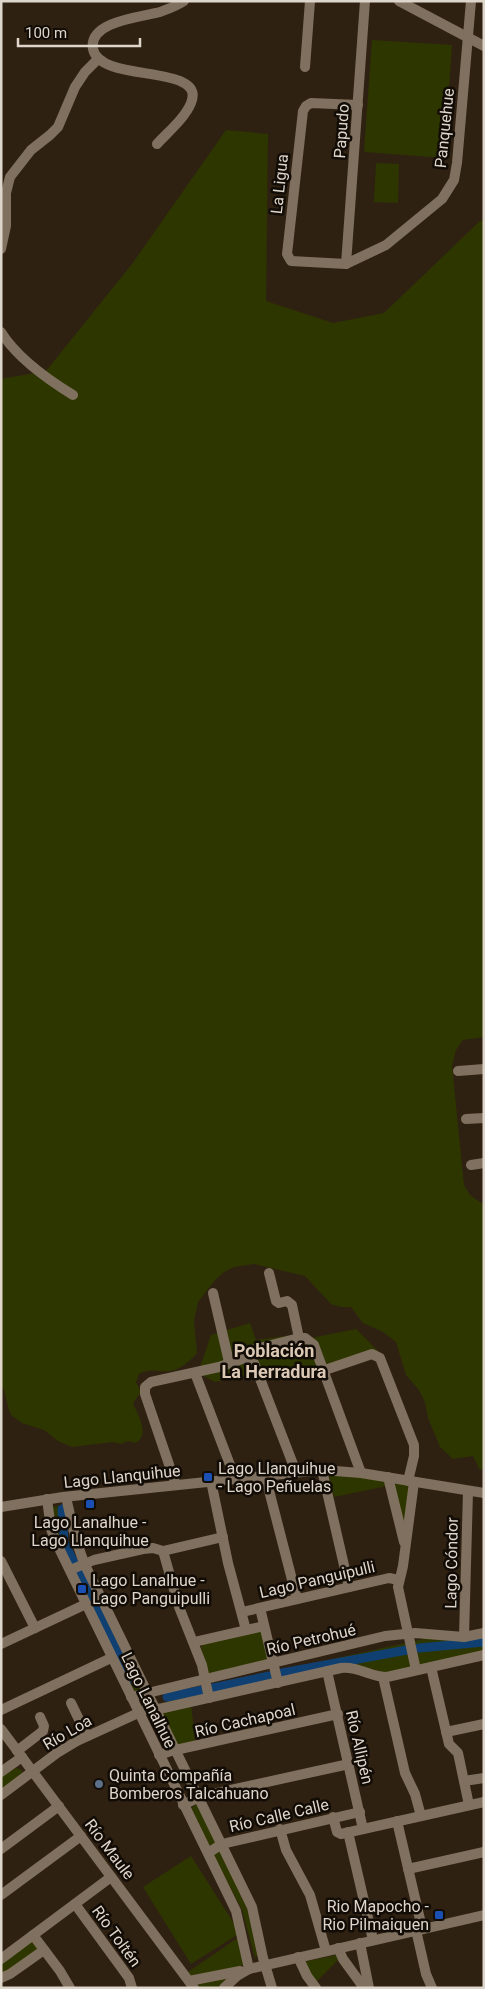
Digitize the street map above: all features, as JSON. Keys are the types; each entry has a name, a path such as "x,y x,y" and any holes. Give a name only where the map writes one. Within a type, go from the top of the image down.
{"street":[{"path":"157,144 189,107 192,99 189,86 180,80 115,68 98,59 92,44 96,34 118,22 160,12 184,1"},
{"path":"305,67 310,1"},
{"name":"Papudo","path":"346,264 365,1"},
{"path":"399,1 418,6 484,46"},
{"name":"Panquehue","path":"346,264 386,245 424,216 442,200 454,180 458,163 471,1"},
{"path":"1,249 6,226 6,193 10,177 31,150 58,127 75,87 85,72 98,59"},
{"name":"La Ligua","path":"346,264 294,261 288,259 287,254 304,108 314,103 358,105"},
{"path":"1,332 33,366 73,395"},
{"path":"458,1071 484,1068"},
{"path":"466,1119 484,1118"},
{"path":"471,1165 484,1164"},
{"path":"269,1273 276,1301 292,1305 299,1338"},
{"path":"213,1293 229,1362"},
{"path":"248,1358 252,1350 299,1338 305,1338 314,1345 361,1473"},
{"path":"322,1370 370,1355 379,1356 414,1445 406,1548 398,1591 416,1670"},
{"path":"176,1485 144,1389 151,1382 195,1373 248,1358"},
{"path":"248,1358 254,1363 296,1472"},
{"path":"195,1373 235,1478"},
{"path":"322,1470 349,1587"},
{"name":"Lago Llanquihue","path":"1,1507 47,1499 322,1470 361,1473 484,1493"},
{"path":"265,1475 297,1599"},
{"path":"388,1477 406,1548"},
{"path":"211,1481 246,1630"},
{"name":"Lago Cóndor","path":"464,1637 468,1491"},
{"name":"Lago Lanalhue","path":"66,1497 75,1537 84,1563 252,1907 272,1988"},
{"name":"Lago Lanalhue","path":"47,1499 53,1534 111,1658 238,1915 249,1969"},
{"path":"70,1570 84,1563 143,1549 163,1551 223,1537"},
{"path":"163,1551 179,1607 194,1642 209,1698"},
{"path":"1,1561 35,1628"},
{"name":"Lago Panguipulli","path":"242,1612 389,1578 399,1580"},
{"path":"1,1644 86,1604"},
{"path":"260,1608 278,1683"},
{"name":"Lago Panguipulli","path":"194,1642 264,1626"},
{"name":"Río Petrohué","path":"146,1693 385,1636 408,1633 464,1637 484,1633"},
{"path":"154,1708 159,1709 327,1671 354,1668 382,1677 484,1655"},
{"path":"1,1710 111,1658"},
{"path":"430,1667 450,1746 457,1750 458,1753 469,1805"},
{"name":"Río Allipén","path":"327,1671 363,1829"},
{"path":"382,1677 404,1769 415,1794 421,1816"},
{"path":"131,1697 146,1693"},
{"path":"71,1703 88,1736"},
{"name":"Río Loa","path":"1,1795 62,1750 138,1712 154,1708"},
{"name":"Río Cachapoal","path":"160,1756 338,1714"},
{"path":"1,1772 43,1732 44,1726 40,1717"},
{"path":"446,1732 484,1724"},
{"name":"Río Maule","path":"1,1729 192,1985"},
{"path":"183,1805 199,1797 349,1764"},
{"path":"464,1781 484,1778"},
{"path":"333,1817 337,1832 341,1834 484,1802"},
{"path":"1,1849 58,1806"},
{"name":"Río Calle Calle","path":"208,1854 222,1844 280,1829 360,1812"},
{"path":"397,1821 408,1869 426,1974 432,1988"},
{"path":"280,1829 286,1850 310,1895 326,1951"},
{"path":"348,1832 373,1940"},
{"path":"1,1895 81,1836"},
{"path":"408,1869 484,1852"},
{"path":"1,1958 111,1877"},
{"name":"Río Toltén","path":"75,1904 129,1978 132,1988"},
{"path":"192,1985 265,1965 484,1914"},
{"path":"33,1935 60,1971 70,1988"},
{"path":"360,1943 369,1988"},
{"path":"338,1948 343,1959 364,1988"},
{"path":"1,1978 10,1974 44,1950"},
{"path":"298,1957 307,1976 316,1988"},
{"path":"224,1988 237,1976 249,1969"}],"green space":[{"path":"372,40 452,45 444,158 364,152"},
{"path":"226,130 268,134 266,301 333,323 384,313 480,221 484,220 484,1037 463,1040 456,1050 452,1066 464,1185 470,1195 484,1205 484,1468 480,1470 473,1456 453,1459 440,1447 428,1418 425,1402 419,1390 406,1375 396,1342 383,1332 363,1323 351,1307 331,1304 305,1276 254,1264 234,1267 224,1272 198,1302 194,1321 197,1353 192,1358 175,1370 148,1371 139,1374 136,1382 141,1392 133,1403 143,1430 140,1440 135,1443 128,1441 121,1444 113,1442 72,1447 58,1441 44,1430 22,1423 12,1416 1,1386 1,379 46,371 132,264"},
{"path":"376,163 399,164 398,203 374,202"},
{"path":"250,1323 256,1340 300,1334 311,1338 356,1329 384,1357 335,1368 327,1365 274,1377 272,1369 215,1382 198,1373 211,1335"},
{"path":"328,1474 362,1476 386,1481 387,1486 334,1497"},
{"path":"392,1482 411,1484 405,1534"},
{"path":"62,1506 68,1539 83,1576 141,1689 134,1691 68,1560 55,1529 51,1507"},
{"path":"258,1629 263,1632 268,1662 212,1675 208,1673 201,1648 202,1643"},
{"path":"428,1638 474,1642 484,1640 484,1656 394,1675 350,1663 170,1708 166,1696"},
{"path":"191,1704 195,1741 177,1748 162,1712"},
{"path":"16,1768 22,1770 22,1773 1,1790 1,1777"},
{"path":"197,1803 245,1899 258,1955 255,1958 242,1910 190,1809"},
{"path":"191,1856 240,1933 191,1964 143,1887"},
{"path":"239,1937 244,1963 217,1988 201,1988 188,1972"},
{"path":"31,1940 38,1949 10,1972 1,1972 1,1962"},
{"path":"336,1955 338,1960 316,1982 303,1962"}],"waterway":[{"path":"62,1509 64,1542 130,1679"},
{"path":"419,1648 484,1642"},
{"path":"282,1673 407,1650"},
{"path":"213,1688 269,1676"},
{"path":"167,1697 203,1690"}],"place":[{"name":"Lago Llanquihue - Lago Peñuelas","path":"208,1477"},
{"name":"Lago Lanalhue - Lago Llanquihue","path":"90,1504"},
{"name":"Lago Lanalhue - Lago Panguipulli","path":"82,1589"},
{"name":"Quinta Compañía Bomberos Talcahuano","path":"99,1784"},
{"name":"Rio Mapocho - Rio Pilmaiquen","path":"439,1915"}],"district":[{"name":"Población La Herradura","path":"274,1361"}]}
